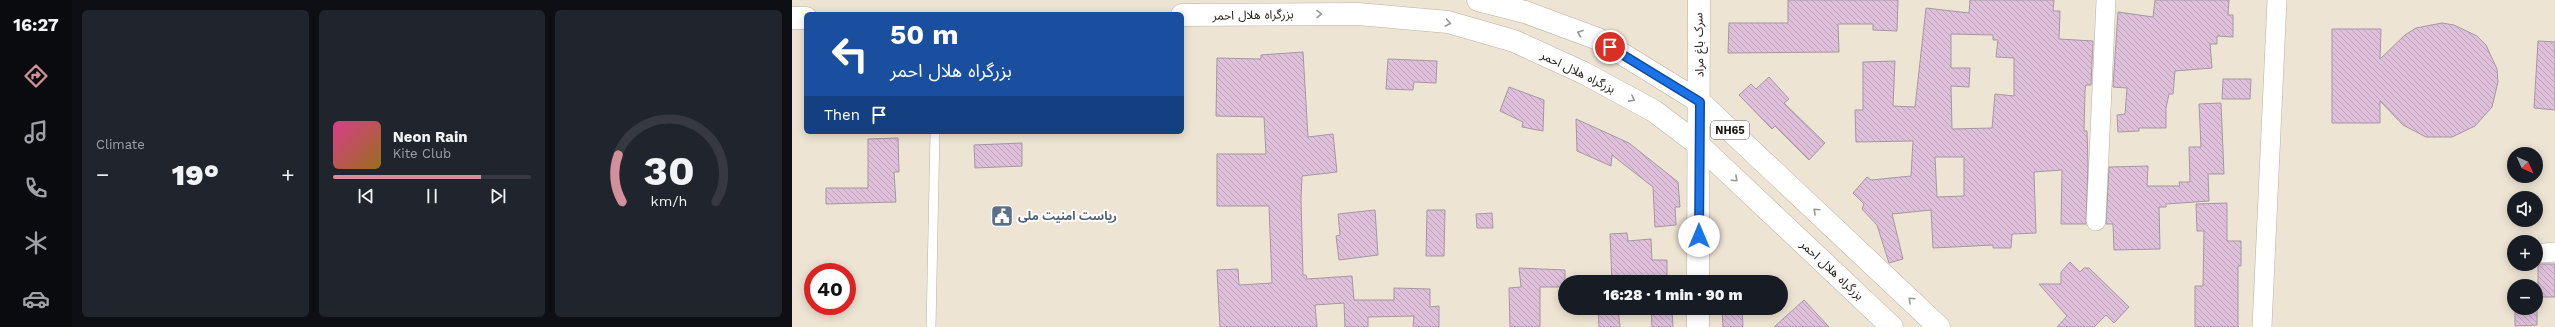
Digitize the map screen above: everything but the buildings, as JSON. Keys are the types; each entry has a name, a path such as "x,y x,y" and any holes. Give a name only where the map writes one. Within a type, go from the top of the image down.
{"main road":[{"name":"NH65","path":"1478,0 1524,12 1598,39 1700,102 1939,327"},
{"name":"سرک باغ مراد","path":"1698,275 1700,102 1699,0"},
{"name":"بزرگراه هلال احمر","path":"1184,15 1233,7 1358,14 1448,22 1514,41 1584,73 1654,111 1699,145 1892,327"},
{"path":"792,18 804,18"},
{"path":"1698,315 1698,327"}],"street":[{"path":"2096,221 2106,0"},
{"path":"2262,327 2277,0"}],"lane":[{"path":"931,327 935,134"}],"place":[{"name":"ریاست امنیت ملی","path":"1002,216"}],"route":[{"path":"1610,47 1700,102 1699,236"}]}
